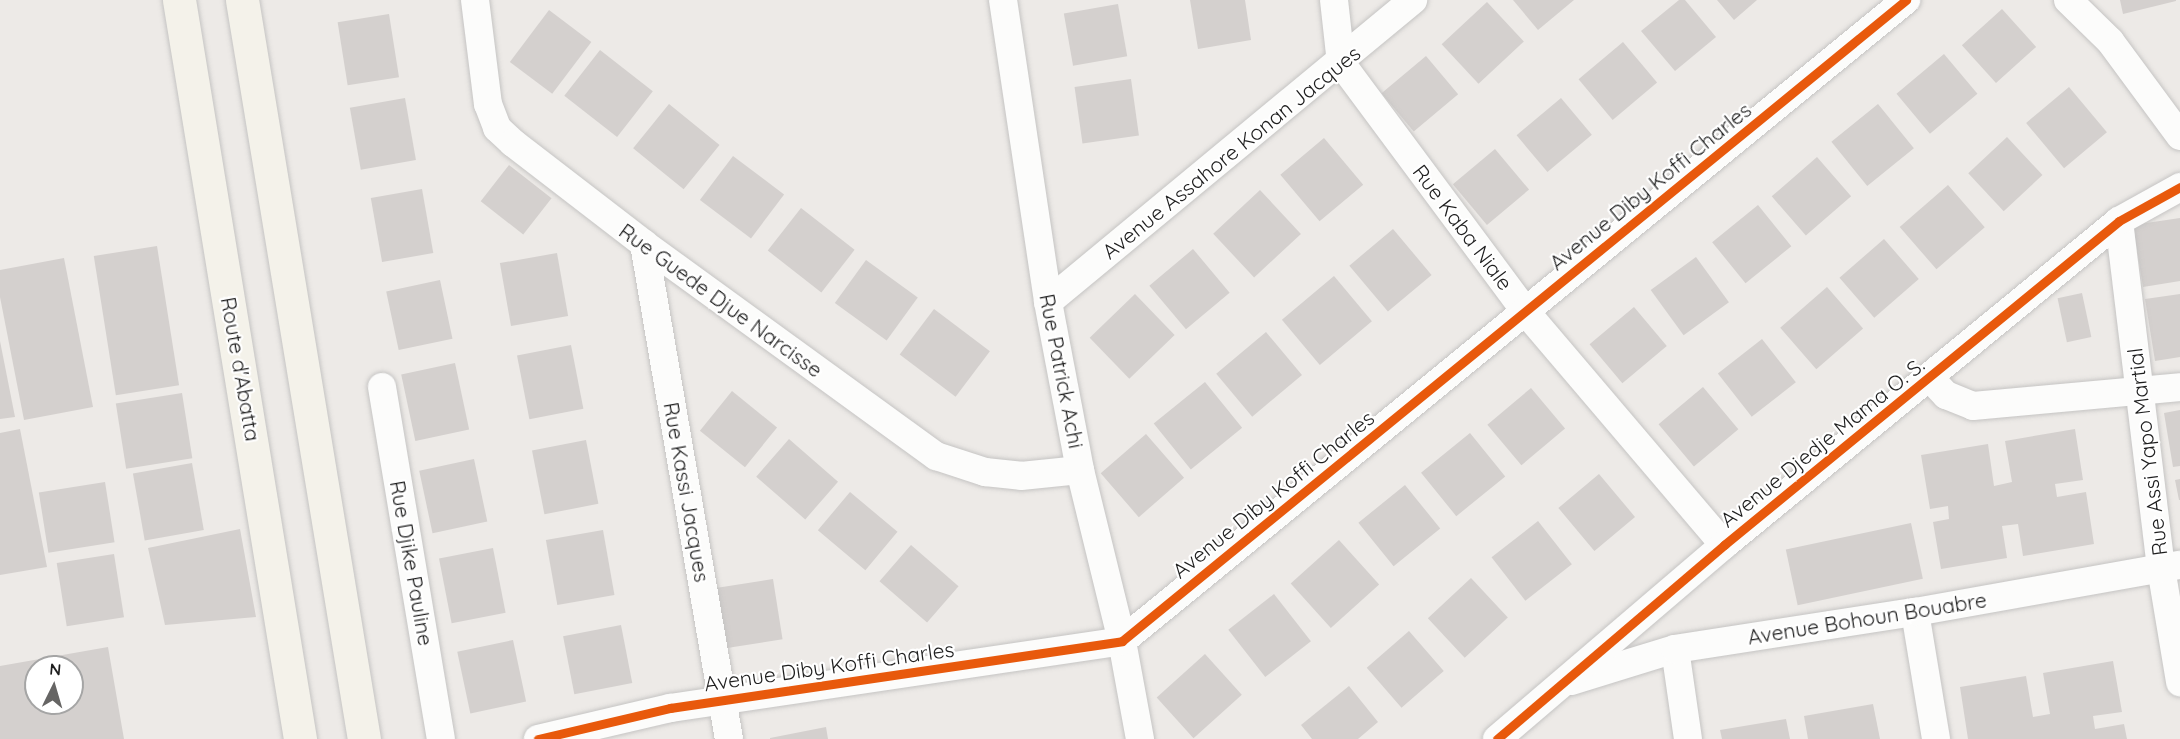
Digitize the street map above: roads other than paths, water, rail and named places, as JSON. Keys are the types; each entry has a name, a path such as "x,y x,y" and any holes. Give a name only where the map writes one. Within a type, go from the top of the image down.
{"street":[{"name":"Route d'Abatta","path":"178,0 300,739"},
{"path":"242,0 357,738"},
{"name":"Rue Guede Djue Narcisse","path":"475,0 488,104 497,128 644,244 936,456 985,472 1021,476 1080,470"},
{"name":"Rue Patrick Achi","path":"1003,0 1048,302 1080,470 1122,641 1140,739"},
{"path":"1334,0 1341,63"},
{"name":"Avenue Assahore Konan Jacques","path":"1048,302 1341,63 1413,0"},
{"name":"Avenue Diby Koffi Charles","path":"538,739 670,708 1122,641 1906,0"},
{"path":"2068,0 2110,41 2180,136"},
{"name":"Rue Kaba Niale","path":"1341,63 1526,311 1724,545"},
{"name":"Avenue Djedje Mama O. S.","path":"1497,739 1557,685 1724,545 2119,221 2180,187"},
{"name":"Rue Assi Yapo Martial","path":"2119,221 2141,393 2170,567 2180,682"},
{"name":"Rue Kassi Jacques","path":"644,244 729,739"},
{"path":"1929,377 1946,395 1973,406 2141,393 2180,387"},
{"name":"Rue Djike Pauline","path":"382,387 441,739"},
{"name":"Avenue Bohoun Bouabre","path":"1557,685 1675,649 1915,612 2170,567"},
{"path":"1915,612 1936,739"},
{"path":"1675,649 1688,739"}]}
